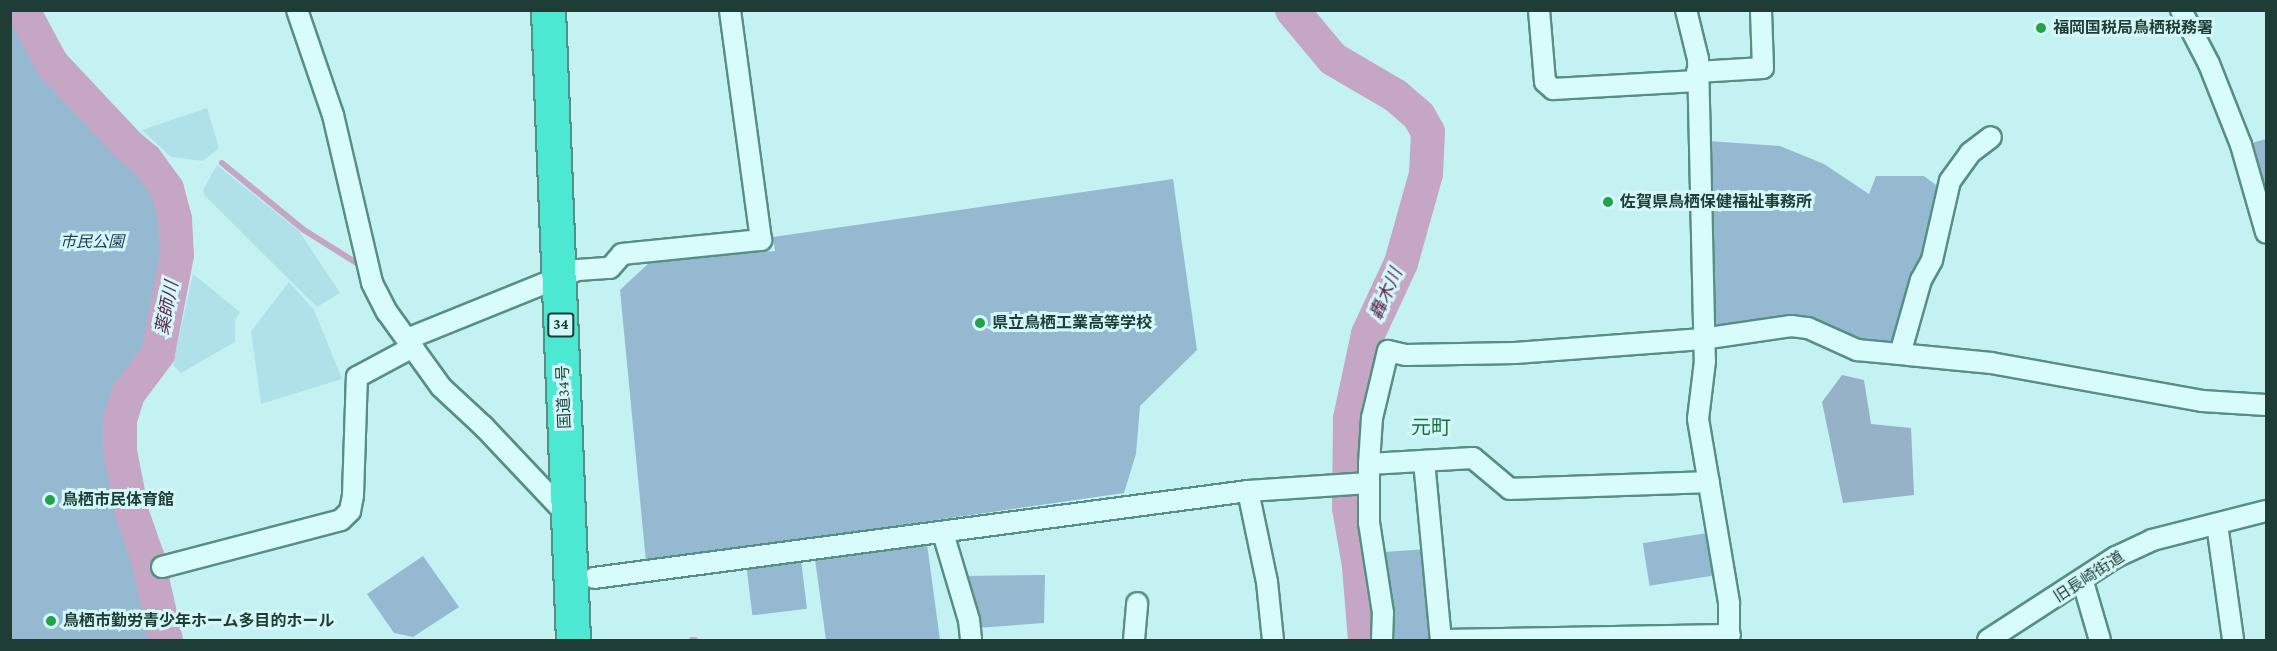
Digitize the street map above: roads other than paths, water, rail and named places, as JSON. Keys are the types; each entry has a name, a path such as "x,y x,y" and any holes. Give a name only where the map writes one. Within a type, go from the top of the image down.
{"highway":[{"name":"国道34号","path":"548,10 570,517 573,640"}],"street":[{"path":"297,10 333,115 372,283 410,343 454,403 484,427 570,517"},
{"path":"162,567 341,520 350,511 353,495 357,377 410,343 506,297 578,270 610,268 622,254 762,240 730,10"},
{"path":"1539,10 1545,82 1553,89 1697,77 1763,68 1761,10"},
{"path":"1424,461 1441,640 1730,638 1729,603 1698,419 1705,361 1702,339 1697,77 1686,10"},
{"path":"2181,10 2209,64 2241,145 2266,232"},
{"path":"1900,354 1921,280 1932,260 1950,181 1970,153 1991,136"},
{"path":"1382,640 1383,614 1369,523 1369,473 1372,418 1388,351 1406,355 1515,353 1702,339 1791,326 1808,328 1857,350 1991,363 2202,401 2266,405"},
{"path":"594,578 1248,491 1320,486 1424,461 1473,458 1510,489 1709,482"},
{"path":"1248,491 1267,582 1273,640"},
{"name":"旧長崎街道","path":"1988,640 2083,582 2116,557 2152,540 2266,511"},
{"path":"2217,524 2233,640"},
{"path":"943,533 969,620 971,640"},
{"path":"2083,582 2100,640"},
{"path":"1134,640 1137,603"}],"waterway":[{"name":"轟木川","path":"1292,10 1333,59 1396,96 1419,116 1428,132 1426,174 1401,263 1368,334 1350,419 1349,508 1359,566 1365,640"},
{"name":"薬師川","path":"24,12 52,64 128,145 146,160 167,189 175,219 177,255 158,354 128,394 120,420 120,451 132,513 147,556 166,640"},
{"path":"222,163 304,230 363,267"},
{"path":"490,420 514,445"}],"place":[{"name":"福岡国税局鳥栖税務署","path":"2041,28"},
{"name":"佐賀県鳥栖保健福祉事務所","path":"1608,202"},
{"name":"県立鳥栖工業高等学校","path":"980,323"},
{"name":"鳥栖市民体育館","path":"50,500"},
{"name":"鳥栖市勤労青少年ホーム多目的ホール","path":"51,621"}],"district":[{"name":"元町","path":"1431,427"}],"park label":[{"name":"市民公園","path":"92,242"}]}
